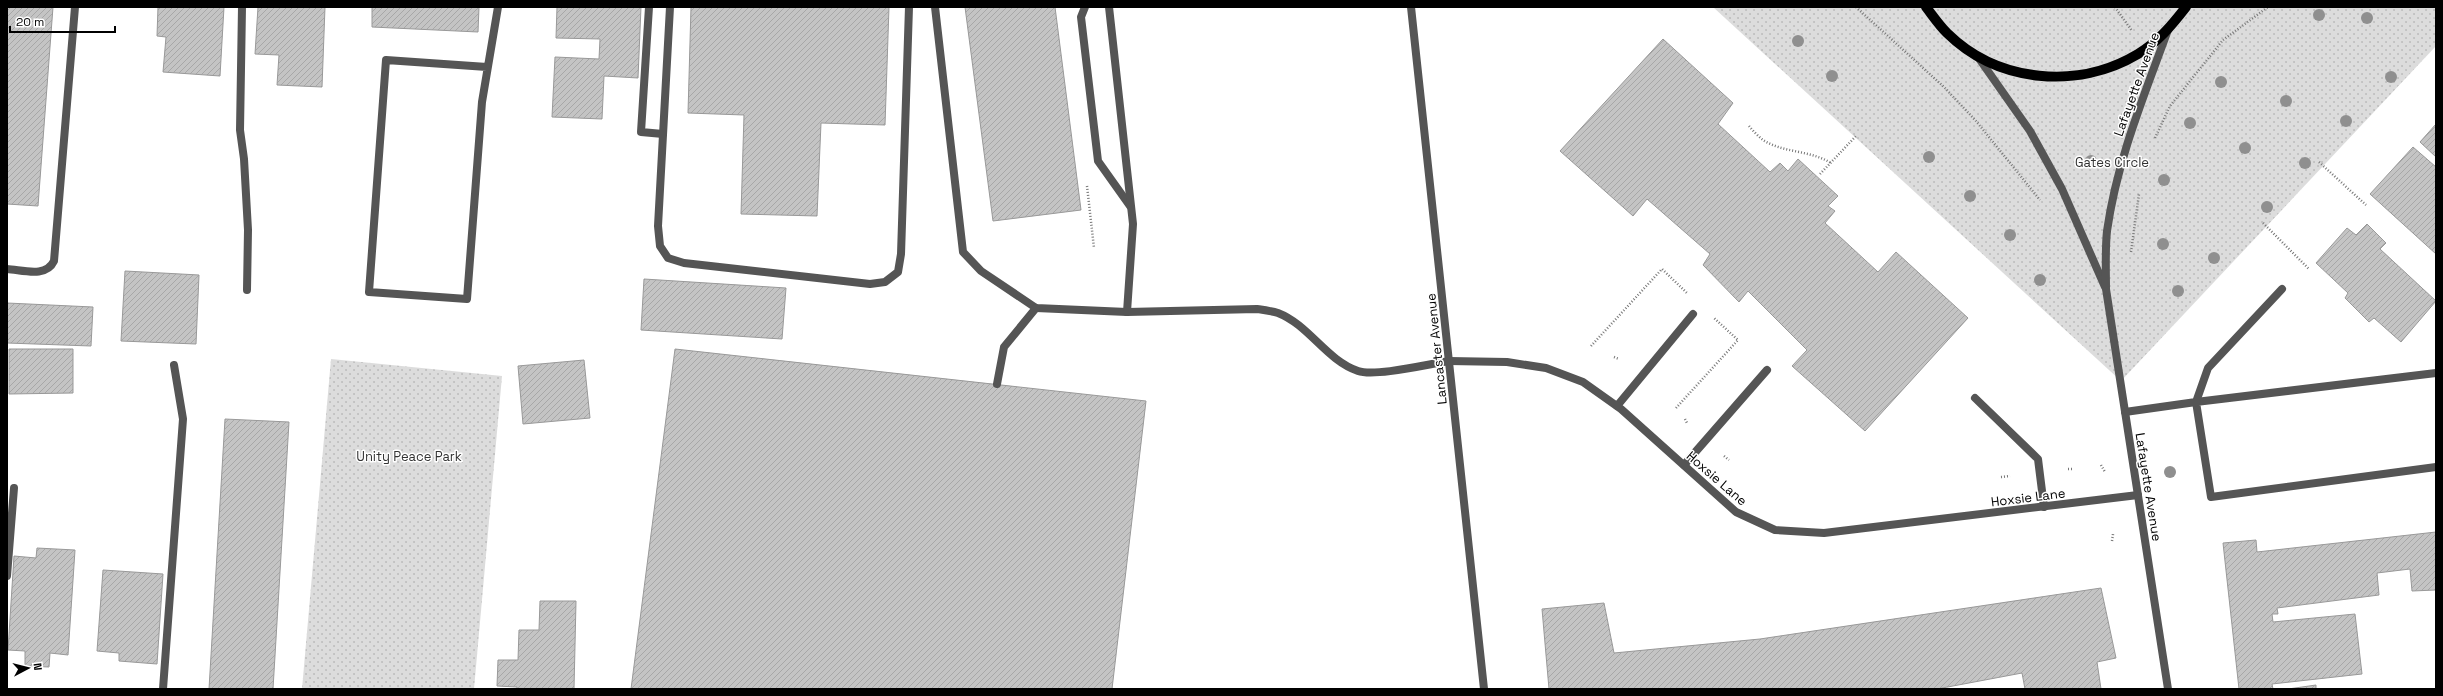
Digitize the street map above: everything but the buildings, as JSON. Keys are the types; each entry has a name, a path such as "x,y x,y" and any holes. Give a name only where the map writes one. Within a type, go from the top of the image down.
{"main road":[{"path":"1926,7 1947,33 1978,57 1995,65 2031,75 2069,77 2105,69 2139,53 2169,29 2186,7"}],"street":[{"path":"7,269 45,272 54,262 74,7"},
{"path":"242,7 240,130 244,159 248,230 247,290"},
{"path":"487,67 386,60 369,292 467,299 487,67 498,7"},
{"path":"648,7 641,132 663,134"},
{"path":"670,7 658,226 660,246 668,258 684,263 870,284 886,282 898,272 901,254 909,7"},
{"path":"934,7 963,252 981,271 1036,308 1004,347 997,384"},
{"path":"1085,7 1081,17 1098,161 1131,207"},
{"path":"1109,7 1133,224 1127,312"},
{"name":"Lancaster Avenue","path":"1411,7 1484,689"},
{"name":"Lafayette Avenue","path":"2168,689 2106,289 2107,233 2124,149 2169,29"},
{"name":"Lafayette Avenue","path":"1978,57 2030,131 2062,189 2106,289"},
{"path":"2282,289 2208,368 2196,402 2211,497 2436,467"},
{"name":"Hoxsie Lane","path":"1036,308 1127,312 1257,309 1278,313 1295,323 1343,364 1359,372 1381,372 1449,361 1507,362 1546,368 1583,382 1617,406 1736,512 1775,530 1824,533 2138,495"},
{"path":"1617,406 1693,314"},
{"path":"163,689 183,419 174,365"},
{"path":"1684,465 1767,370"},
{"path":"2125,412 2436,372"},
{"path":"1975,398 2038,459 2044,507"},
{"path":"7,576 14,488"}],"path":[{"path":"1856,7 1944,87 1976,121 2043,203"},
{"path":"2115,7 2122,17"},
{"path":"2154,141 2170,106 2223,40 2268,7"},
{"path":"1749,126 1763,140 1778,147 1820,156 1831,163"},
{"path":"1820,174 1856,136"},
{"path":"2319,162 2366,205"},
{"path":"2130,254 2140,192"},
{"path":"2263,223 2309,269"},
{"path":"1591,346 1662,269"},
{"path":"1676,408 1738,340"},
{"path":"1614,357 1619,359"},
{"path":"1685,419 1687,423"},
{"path":"1724,456 1729,460"},
{"path":"2101,465 2105,472"},
{"path":"2001,477 2010,476"},
{"path":"2112,541 2113,534"}],"green space":[{"name":"Gates Circle","path":"1713,7 2436,7 2436,46 2121,381"},
{"name":"Unity Peace Park","path":"331,359 502,376 474,689 302,689"}]}
